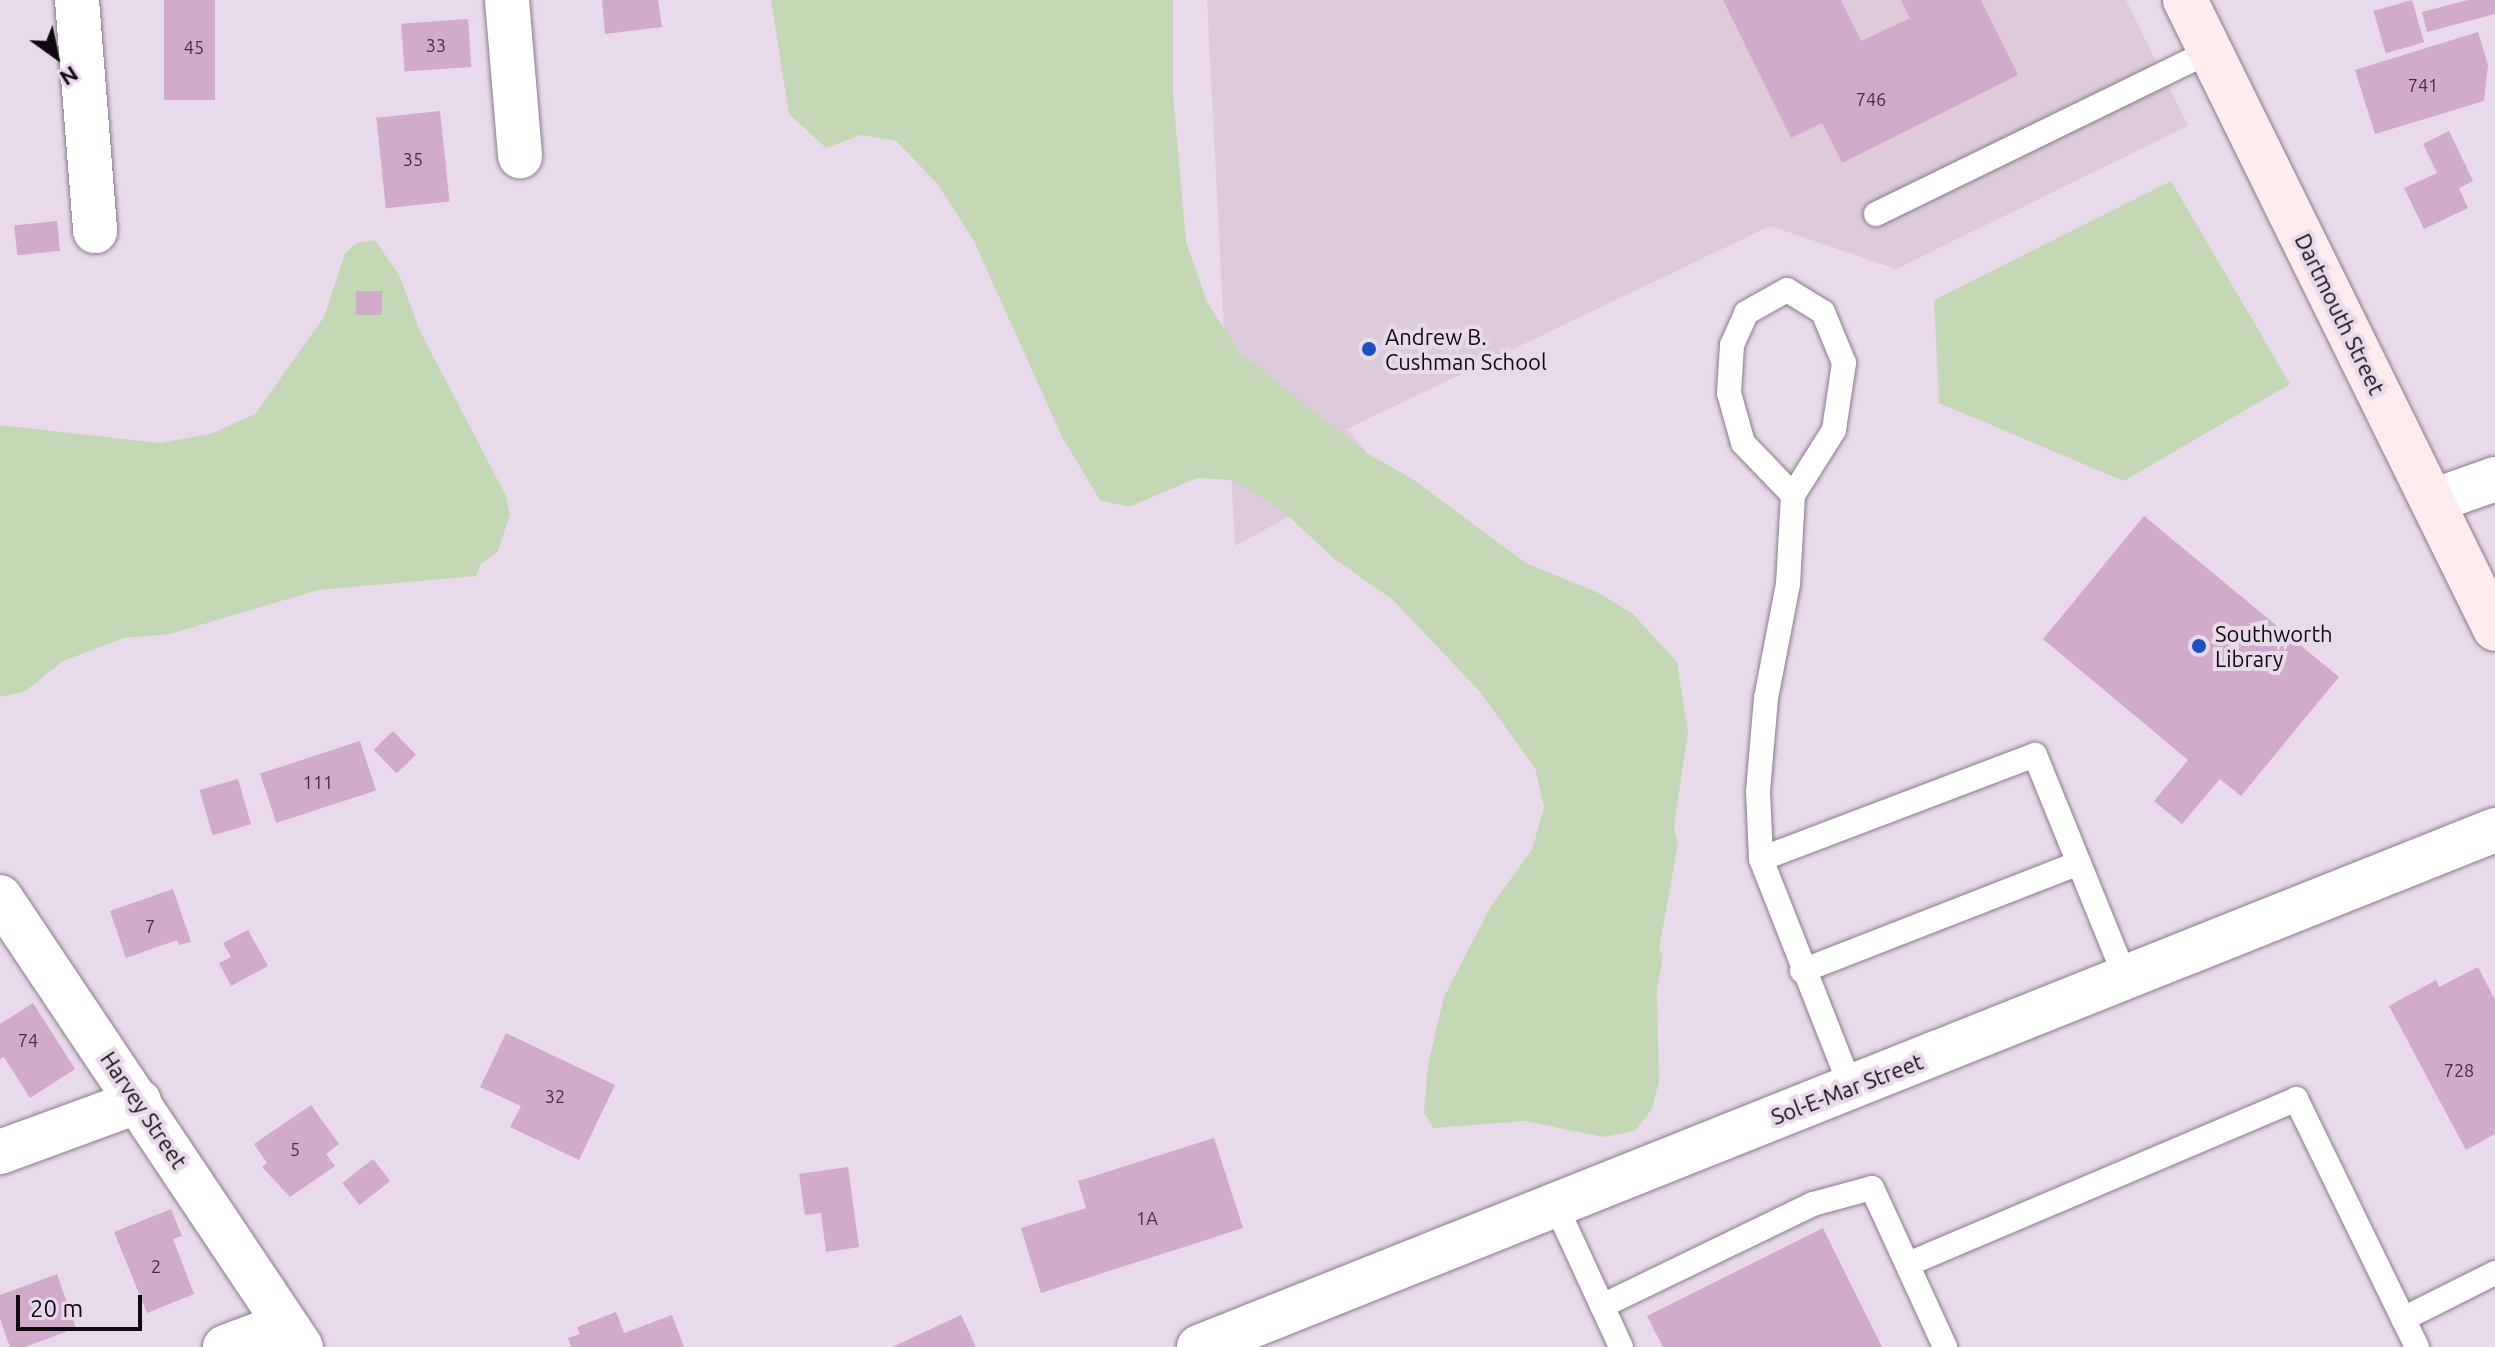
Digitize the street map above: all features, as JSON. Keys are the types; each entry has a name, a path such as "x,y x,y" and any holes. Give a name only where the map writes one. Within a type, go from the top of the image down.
{"main road":[{"name":"Dartmouth Street","path":"2185,0 2495,629"}],"street":[{"path":"77,0 95,231"},
{"path":"507,0 520,156"},
{"path":"2433,501 2495,479"},
{"name":"Sol-E-Mar Street","path":"1199,1347 1242,1339 1555,1204 2495,830"},
{"name":"Harvey Street","path":"0,897 293,1336"},
{"path":"0,1152 139,1101"},
{"path":"225,1347 293,1336"}],"lane":[{"path":"1876,214 2210,51"},
{"path":"1793,495 1743,443 1729,393 1732,345 1746,313 1787,290 1823,312 1844,363 1834,430 1793,495 1788,584 1766,698 1758,792 1761,859 1802,971 1851,1087"},
{"path":"1761,859 2035,755 2126,979"},
{"path":"1802,971 2079,863"},
{"path":"1908,1264 2296,1099 2417,1347"},
{"path":"1602,1306 1813,1204 1872,1188 1945,1347"},
{"path":"1555,1204 1621,1347"},
{"path":"2403,1319 2495,1273"}],"shaded area":[{"name":"Andrew B. Cushman School","path":"1207,0 2126,0 2188,126 1896,269 1770,226 1347,429 1379,467 1235,546"}],"green space":[{"path":"771,0 1173,0 1173,95 1186,242 1207,302 1239,352 1368,454 1411,478 1526,563 1601,594 1633,614 1677,662 1688,732 1674,826 1678,844 1659,949 1663,956 1657,989 1659,1081 1652,1109 1635,1131 1603,1137 1526,1121 1433,1128 1424,1113 1428,1065 1444,997 1491,906 1532,850 1544,807 1535,768 1480,692 1393,600 1332,557 1282,510 1232,480 1197,478 1129,507 1100,500 1062,437 974,241 937,183 896,141 861,135 826,148 789,114"},
{"path":"2171,181 2290,384 2124,481 1939,403 1934,300"},
{"path":"375,240 399,275 420,331 506,496 510,514 498,551 481,564 476,576 318,590 170,634 124,638 63,661 24,692 0,697 0,425 160,443 210,434 255,414 324,317 345,253 357,243"}],"building":[{"path":"164,0 215,0 215,100 164,100"},
{"path":"602,0 658,0 662,27 605,34"},
{"path":"1723,0 1841,0 1861,41 1910,18 1901,0 1981,0 2018,75 1842,163 1822,123 1791,138"},
{"path":"2412,0 2424,42 2386,53 2374,11"},
{"path":"2468,0 2495,0 2495,14 2427,32 2422,12"},
{"path":"468,19 471,67 405,72 401,24"},
{"path":"2478,32 2488,65 2484,101 2375,134 2355,70"},
{"path":"440,111 450,202 386,208 376,118"},
{"path":"2449,131 2473,181 2459,188 2468,208 2424,229 2404,188 2437,173 2423,144"},
{"path":"57,221 60,251 17,255 14,225"},
{"path":"356,291 382,291 382,315 356,315"},
{"path":"2144,516 2339,677 2241,796 2220,779 2182,824 2154,801 2188,760 2043,639"},
{"path":"393,731 416,755 397,773 374,750"},
{"path":"360,741 376,790 276,823 260,773"},
{"path":"238,779 251,824 213,835 200,790"},
{"path":"173,889 191,942 179,945 177,940 126,958 110,911"},
{"path":"248,930 268,966 231,986 219,963 231,957 223,943"},
{"path":"2478,967 2495,1000 2495,1134 2466,1150 2389,1006 2436,980 2439,987"},
{"path":"33,1003 75,1069 30,1098 4,1057 0,1059 0,1024"},
{"path":"506,1033 615,1085 579,1160 510,1127 521,1106 480,1087"},
{"path":"311,1105 339,1144 326,1154 335,1166 290,1197 262,1167 267,1163 254,1144"},
{"path":"1214,1138 1243,1228 1041,1293 1021,1228 1086,1208 1078,1181"},
{"path":"373,1159 390,1181 360,1205 342,1183"},
{"path":"848,1167 859,1247 826,1252 821,1213 805,1215 799,1174"},
{"path":"171,1209 182,1236 173,1239 194,1294 147,1313 114,1232"},
{"path":"1823,1228 1882,1347 1663,1347 1647,1316"},
{"path":"57,1274 76,1328 25,1347 10,1347 0,1319 0,1295"},
{"path":"616,1312 624,1333 672,1315 684,1347 571,1347 568,1338 580,1334 577,1327"},
{"path":"961,1315 976,1347 892,1347"}],"place":[{"name":"Andrew B. Cushman School","path":"1369,349"},
{"name":"Southworth Library","path":"2199,646"}]}
